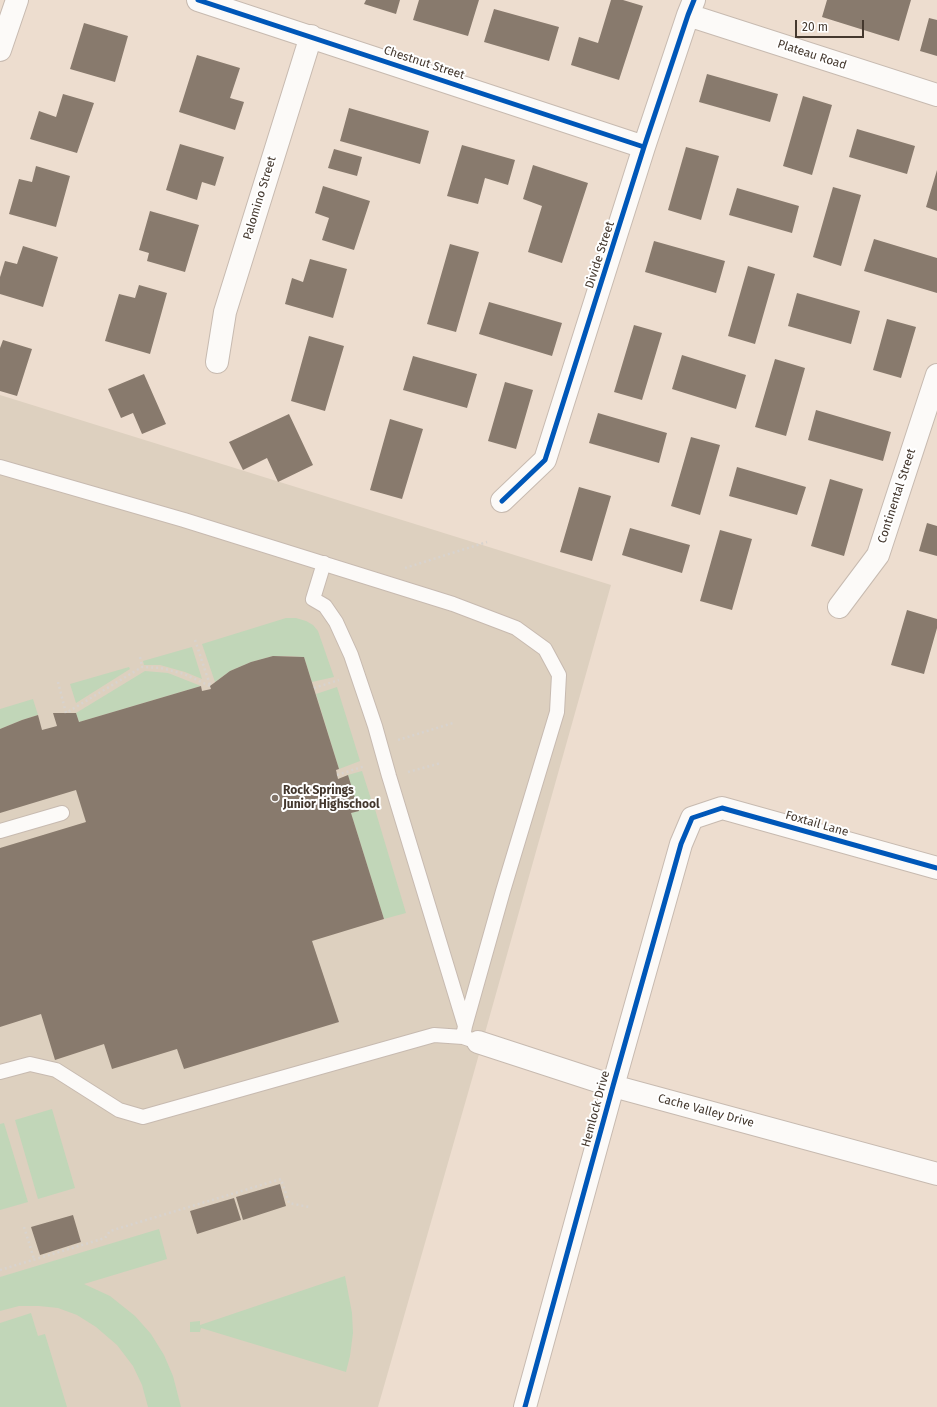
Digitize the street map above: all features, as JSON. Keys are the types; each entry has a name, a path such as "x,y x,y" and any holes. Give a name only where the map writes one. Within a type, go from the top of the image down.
{"street":[{"path":"0,50 17,0"},
{"name":"Chestnut Street","path":"198,0 644,147"},
{"name":"Plateau Road","path":"691,7 937,95"},
{"name":"Divide Street","path":"502,501 545,460 644,147 691,7"},
{"name":"Palomino Street","path":"217,362 225,312 311,36"},
{"name":"Continental Street","path":"839,607 878,555 937,375"},
{"name":"Foxtail Lane","path":"692,818 722,808 937,868"},
{"name":"Hemlock Drive","path":"525,1407 681,844 692,818"},
{"name":"Cache Valley Drive","path":"469,1035 613,1086 937,1174"}],"lane":[{"path":"0,467 184,520 453,604 516,628 545,649 559,675 557,712 503,891 469,1035"},
{"path":"324,563 313,599 325,606 336,622 351,655 375,726 469,1035"},
{"path":"0,831 62,813"},
{"path":"0,1072 30,1064 56,1070 119,1110 143,1117 434,1035 469,1035"}],"path":[{"path":"400,570 487,542"},
{"path":"58,682 66,712 142,667 161,668 184,674 210,686 196,640"},
{"path":"140,657 142,667"},
{"path":"314,688 339,680"},
{"path":"396,740 453,723"},
{"path":"406,773 441,764"},
{"path":"337,775 365,766"},
{"path":"358,807 376,802"},
{"path":"0,1270 105,1238 110,1231 281,1179 289,1203 310,1207"},
{"path":"24,1227 34,1259"}],"shaded area":[{"name":"Rock Springs Junior Highschool","path":"0,395 611,585 378,1407 0,1407"}],"green space":[{"path":"286,618 296,618 306,621 313,625 318,631 334,677 312,682 304,657 273,656 251,662 230,671 215,682 202,644"},
{"path":"192,647 202,679 185,672 160,665 144,665 143,661"},
{"path":"129,667 130,669 76,703 70,684"},
{"path":"145,671 168,673 201,686 79,722 76,713"},
{"path":"337,687 360,761 339,769 316,694"},
{"path":"33,699 38,715 0,729 0,709"},
{"path":"362,771 371,799 356,803 348,775"},
{"path":"374,806 406,913 384,919 351,813"},
{"path":"52,1109 75,1188 38,1199 15,1120"},
{"path":"4,1123 28,1202 0,1210 0,1124"},
{"path":"159,1229 167,1259 84,1284 110,1296 135,1316 151,1334 164,1355 173,1376 181,1407 148,1407 142,1385 133,1366 117,1345 96,1327 77,1315 58,1308 39,1306 19,1306 0,1311 0,1277"},
{"path":"345,1276 352,1313 353,1333 346,1372 201,1328 200,1332 190,1332 190,1322 200,1321 200,1325"},
{"path":"31,1313 38,1336 45,1334 67,1407 0,1407 0,1323"}],"building":[{"path":"366,0 400,0 396,14 364,4"},
{"path":"419,0 479,0 468,36 413,20"},
{"path":"611,0 623,0 643,6 619,80 571,65 579,37 598,43"},
{"path":"827,0 911,0 899,41 822,17"},
{"path":"494,9 559,27 549,61 484,42"},
{"path":"929,18 937,20 937,56 920,51"},
{"path":"84,23 128,36 115,82 70,69"},
{"path":"197,55 240,68 230,98 244,102 235,130 179,112"},
{"path":"707,74 778,94 770,122 699,102"},
{"path":"63,94 94,103 77,153 30,139 39,111 56,117"},
{"path":"803,96 832,105 812,175 783,166"},
{"path":"349,108 429,131 420,164 340,141"},
{"path":"857,129 915,146 907,174 849,157"},
{"path":"180,144 224,157 215,186 202,182 197,200 166,190"},
{"path":"462,145 515,160 508,185 485,178 478,204 447,196"},
{"path":"686,147 719,156 701,220 668,210"},
{"path":"334,149 362,157 357,176 328,168"},
{"path":"533,165 588,183 562,263 528,252 542,206 523,199"},
{"path":"36,166 70,176 56,227 9,214 19,179 32,182"},
{"path":"937,170 937,211 926,207"},
{"path":"323,186 370,201 354,250 322,240 329,218 315,213"},
{"path":"833,187 861,195 841,266 813,257"},
{"path":"737,188 799,206 792,233 729,215"},
{"path":"150,211 199,225 185,272 147,261 149,253 139,250"},
{"path":"874,239 937,258 937,293 864,271"},
{"path":"654,241 725,261 716,293 645,272"},
{"path":"450,244 479,252 456,332 427,324"},
{"path":"23,246 58,257 43,307 0,294 0,277 5,261 17,264"},
{"path":"310,259 347,269 333,318 285,304 292,278 303,282"},
{"path":"748,266 775,274 755,344 728,336"},
{"path":"139,285 167,293 150,354 105,341 119,294 135,298"},
{"path":"797,293 860,311 851,344 788,326"},
{"path":"489,302 562,323 552,356 479,334"},
{"path":"887,319 916,327 901,378 873,370"},
{"path":"634,325 662,333 642,400 614,392"},
{"path":"309,336 344,346 325,411 291,401"},
{"path":"3,340 32,349 17,396 0,391 0,348"},
{"path":"682,355 746,375 736,409 672,389"},
{"path":"413,356 477,374 467,408 403,390"},
{"path":"775,359 805,368 786,436 755,427"},
{"path":"144,374 166,424 142,434 133,413 121,418 108,389"},
{"path":"505,382 533,390 516,449 488,441"},
{"path":"816,410 891,432 883,461 808,440"},
{"path":"598,413 667,433 659,463 589,443"},
{"path":"289,414 313,465 278,482 267,458 243,470 229,442"},
{"path":"390,419 423,429 402,499 370,490"},
{"path":"691,437 720,445 700,515 671,506"},
{"path":"737,467 806,487 797,515 729,496"},
{"path":"830,479 863,489 844,556 811,546"},
{"path":"579,487 611,496 592,561 560,552"},
{"path":"927,523 937,526 937,556 919,551"},
{"path":"630,528 690,545 682,573 622,555"},
{"path":"720,530 752,539 732,610 700,601"},
{"path":"907,610 937,619 937,628 924,674 891,665"},
{"path":"273,656 304,657 339,769 336,770 338,779 348,775 359,811 351,813 384,919 312,941 339,1022 184,1069 177,1049 112,1069 104,1044 55,1060 41,1014 0,1027 0,848 86,822 76,790 0,813 0,729 38,715 42,730 57,726 53,713 76,713 79,722 201,686 202,691 211,689 210,686 230,671 251,662"},
{"path":"280,1184 286,1206 243,1220 236,1197"},
{"path":"234,1198 241,1220 197,1234 190,1211"},
{"path":"73,1215 81,1242 40,1255 31,1227"}],"cycle path":[{"path":"198,0 644,147"},
{"path":"502,501 545,460 644,147 694,0"},
{"path":"525,1407 681,844 692,818 722,808 937,868"}],"place":[{"name":"Rock Springs Junior Highschool","path":"275,798"}]}
